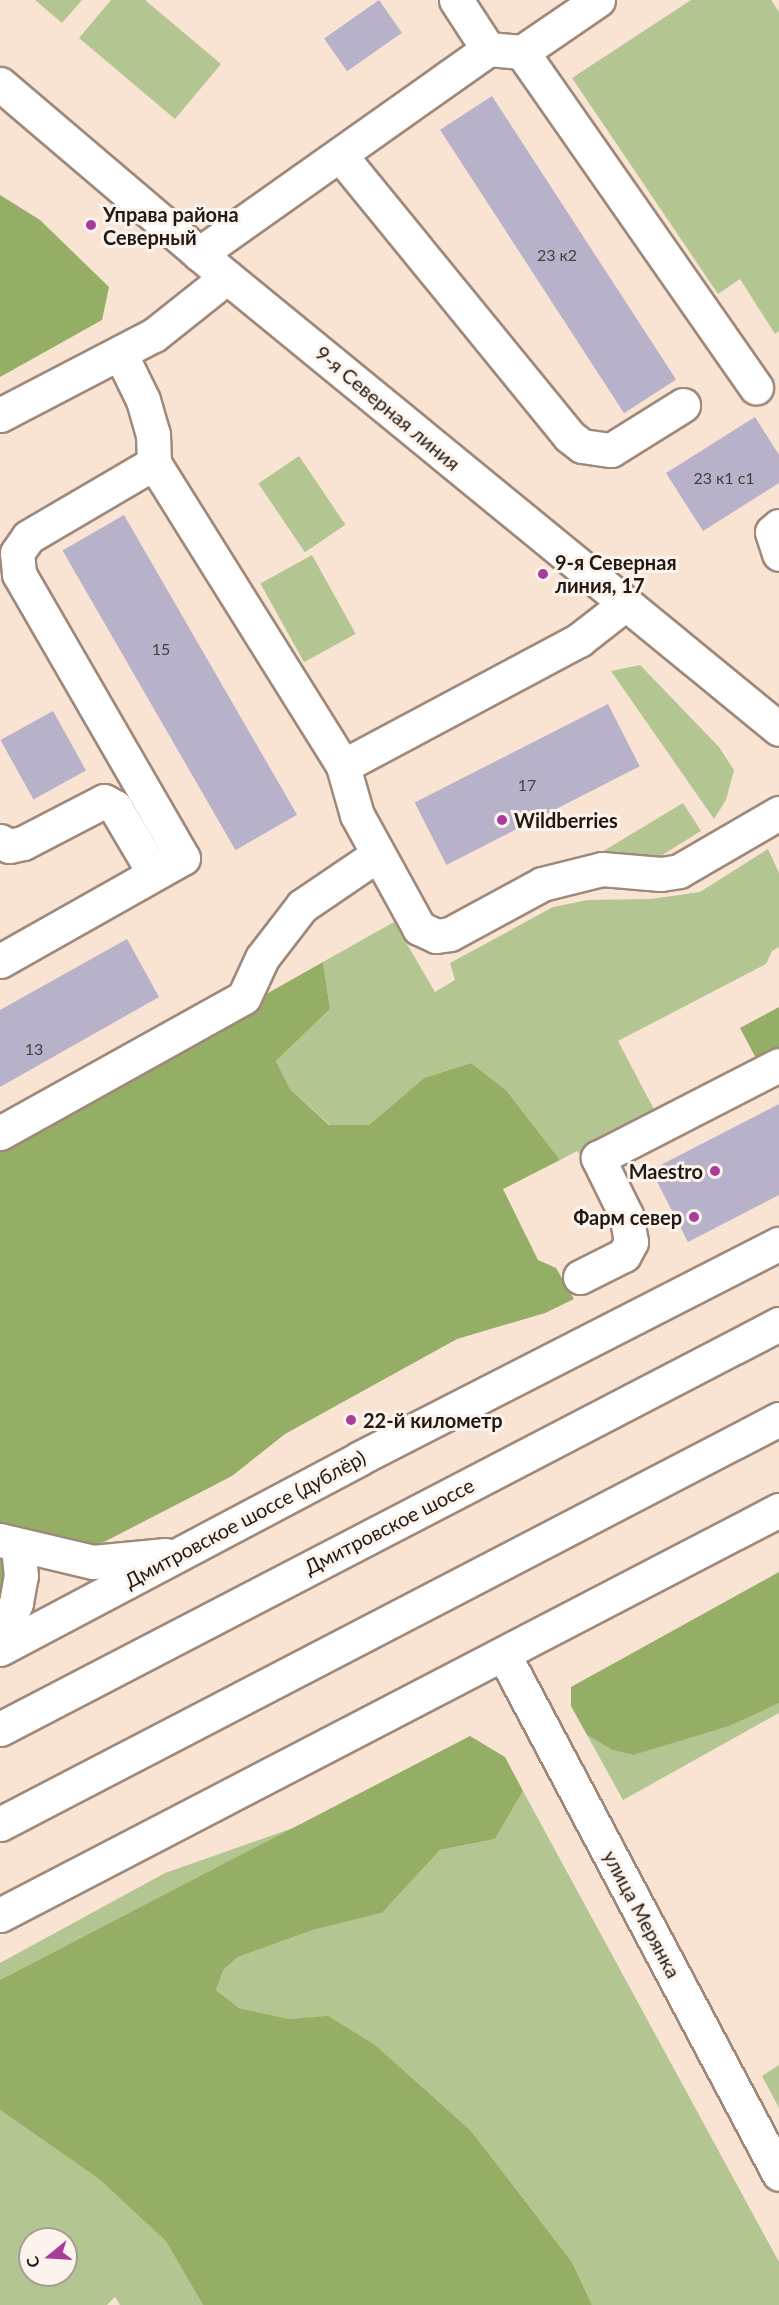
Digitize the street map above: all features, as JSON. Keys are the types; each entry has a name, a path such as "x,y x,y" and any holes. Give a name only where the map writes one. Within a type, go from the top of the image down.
{"main road":[{"path":"456,0 488,49"},
{"path":"199,254 488,49 522,52 598,0"},
{"path":"522,52 756,388"},
{"name":"9-я Северная линия","path":"0,84 199,254 624,605 779,729"},
{"path":"340,155 569,436 582,446 611,450 683,405"},
{"path":"0,415 154,336 227,277"},
{"path":"120,353 144,400 153,434 154,463 342,766 357,815 419,928 436,936 450,934 542,884 602,868 661,874 679,871 778,815"},
{"path":"0,961 183,858 19,574 17,553 28,537 154,463"},
{"path":"779,526 772,532 779,554"},
{"path":"342,766 579,640 624,605"},
{"path":"0,841 9,846 23,843 104,801 115,807 154,873"},
{"path":"0,1133 244,997 262,958 302,906 377,855"},
{"path":"580,1277 624,1255 631,1242 626,1215 598,1158 779,1065"},
{"name":"Дмитровское шоссе (дублёр)","path":"0,1650 360,1458 779,1244"},
{"name":"Дмитровское шоссе","path":"0,1729 779,1324"},
{"path":"0,1824 779,1419"},
{"path":"0,1915 779,1510"},
{"path":"9,1543 93,1562 182,1553"},
{"path":"0,1640 16,1604 21,1576 9,1543"},
{"name":"улица Мерянка","path":"504,1655 779,2174"}],"green space":[{"path":"35,0 82,0 62,23"},
{"path":"111,0 145,0 221,64 175,119 79,38"},
{"path":"691,0 771,0 779,12 779,331 775,334 740,279 718,294 572,78"},
{"path":"0,195 40,220 109,287 102,320 0,377"},
{"path":"299,456 345,525 305,552 258,483"},
{"path":"312,555 356,634 304,662 260,584"},
{"path":"640,665 719,747 734,770 726,800 714,819 611,671"},
{"path":"683,803 701,831 659,857 585,862"},
{"path":"768,849 779,873 779,947 772,951 766,964 618,1041 658,1117 580,1155 577,1151 560,1160 506,1090 471,1063 424,1078 369,1125 330,1125 290,1089 276,1061 330,1009 323,962 394,922 435,992 455,980 450,963 553,907 588,900 651,899 700,892"},
{"path":"323,962 330,1009 276,1061 290,1089 329,1125 369,1125 424,1078 471,1063 506,1090 560,1160 503,1189 538,1260 556,1268 574,1299 545,1313 457,1339 285,1434 232,1476 104,1542 10,1570 0,1600 0,1145"},
{"path":"779,1007 779,1054 759,1064 740,1028"},
{"path":"779,1572 779,1703 729,1726 633,1755 612,1750 587,1735 571,1706 571,1687"},
{"path":"779,1703 779,1713 623,1800 587,1735 612,1750 633,1755"},
{"path":"470,1736 505,1757 523,1791 495,1839 440,1850 382,1913 313,1930 238,1957 224,1969 216,1990 239,2008 289,2019 328,2016 375,2045 472,2132 572,2262 592,2305 203,2305 166,2241 99,2179 0,2110 0,1980"},
{"path":"523,1791 779,2262 779,2305 592,2305 572,2262 472,2132 328,2017 289,2019 239,2008 216,1990 224,1969 238,1957 313,1930 382,1913 440,1850 495,1839"},
{"path":"296,1827 0,1980 0,1963 165,1873"},
{"path":"779,2065 779,2108 762,2076"},
{"path":"0,2110 99,2179 167,2241 203,2305 120,2305 115,2297 107,2305 0,2305"}],"building":[{"path":"379,0 402,33 347,71 324,38"},
{"path":"492,96 676,379 624,413 440,130"},
{"path":"755,417 779,455 779,483 703,531 666,473"},
{"path":"124,515 297,815 236,850 63,550"},
{"path":"608,704 640,766 446,865 415,803"},
{"path":"53,711 86,770 33,800 1,740"},
{"path":"127,939 159,997 0,1087 0,1010"},
{"path":"779,1104 779,1195 688,1242 651,1170"}],"place":[{"name":"Управа района Северный","path":"91,225"},
{"name":"9-я Северная линия, 17","path":"543,574"},
{"name":"Wildberries","path":"502,820"},
{"name":"Maestro","path":"715,1171"},
{"name":"Фарм север","path":"694,1217"},
{"name":"22-й километр","path":"351,1420"}]}
